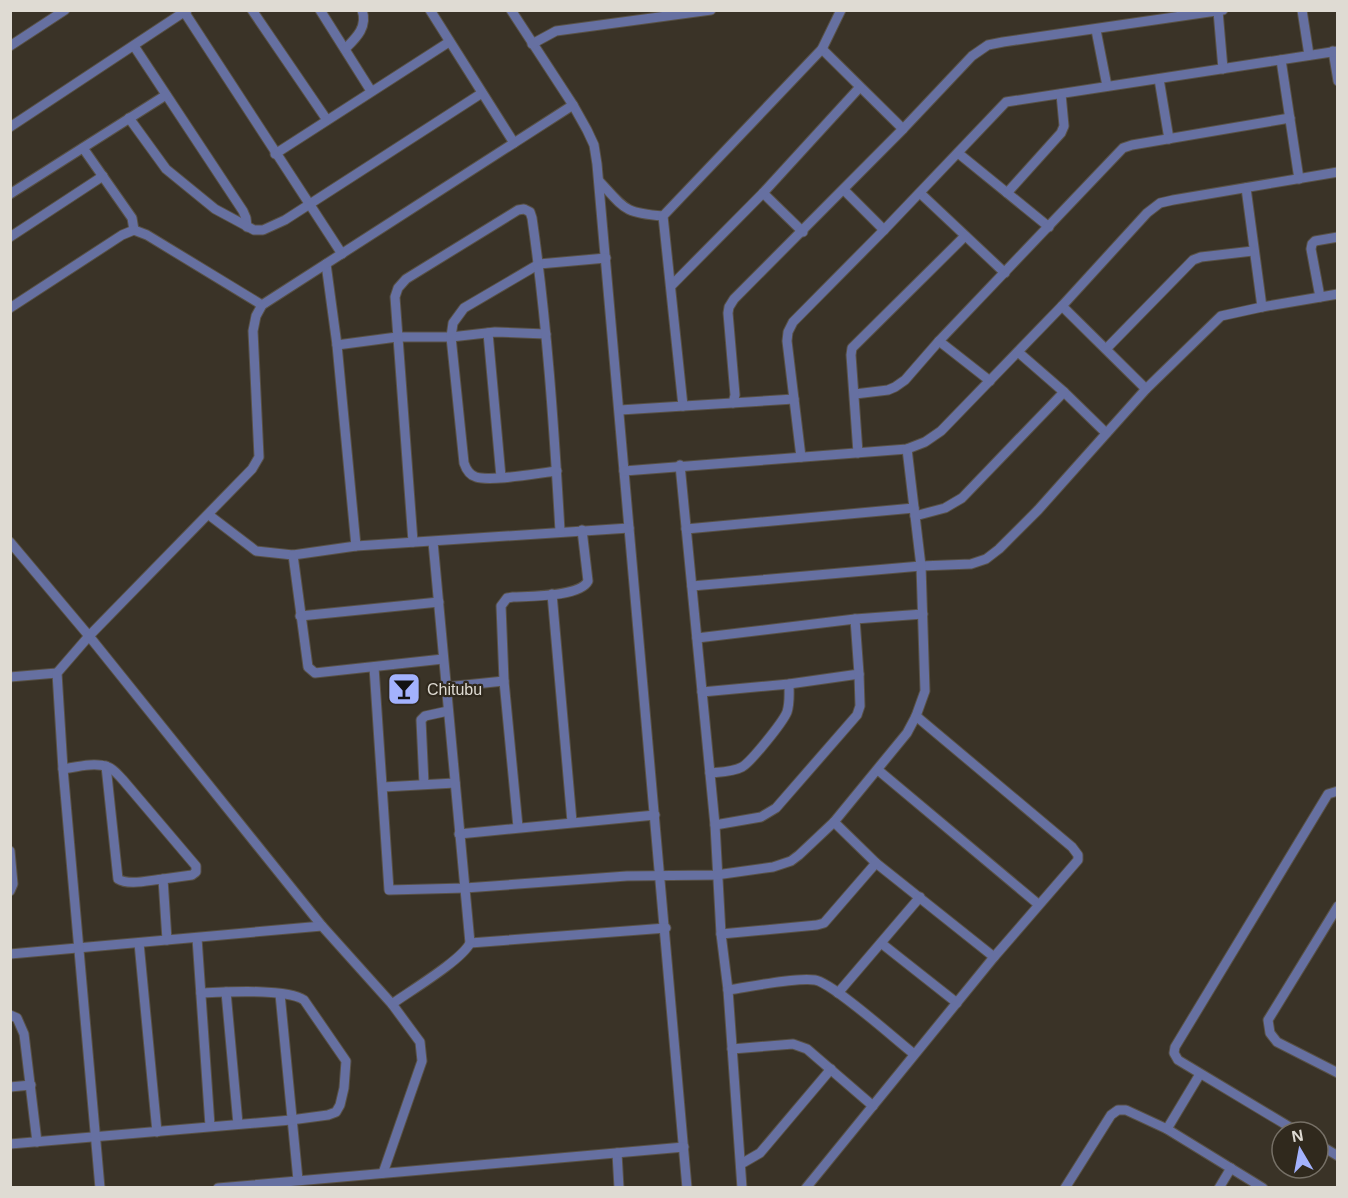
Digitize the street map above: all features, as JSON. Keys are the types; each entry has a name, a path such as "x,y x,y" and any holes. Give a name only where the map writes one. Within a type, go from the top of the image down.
{"street":[{"path":"10,46 65,10"},
{"path":"252,10 327,120"},
{"path":"320,10 371,92"},
{"path":"345,49 359,34 364,17 362,10"},
{"path":"430,10 514,143"},
{"path":"511,10 573,105 594,146 600,182 687,1188"},
{"path":"532,44 556,31 711,10"},
{"path":"663,216 822,49 841,10"},
{"path":"733,403 735,395 729,307 734,299 803,232 978,50 1003,42 1223,10"},
{"path":"1302,10 1309,55"},
{"path":"10,127 185,11 275,154 342,254"},
{"path":"1218,11 1223,69"},
{"path":"1096,30 1107,87"},
{"path":"275,154 449,42"},
{"path":"134,46 243,211 247,227"},
{"path":"822,49 903,129"},
{"path":"801,457 787,341 793,322 1006,102 1335,51 1338,81"},
{"path":"1281,60 1299,179"},
{"path":"1159,79 1169,139"},
{"path":"671,286 763,193 861,87"},
{"path":"129,118 166,168 215,209 247,227 262,230 285,220 482,93"},
{"path":"1007,193 1064,126 1061,94"},
{"path":"10,194 166,95"},
{"path":"10,677 57,673 89,636 252,469 259,458 253,331 256,316 262,305 573,105"},
{"path":"855,394 895,387 905,380 939,341 1123,148 1290,118"},
{"path":"83,148 132,218 134,230"},
{"path":"958,153 1049,227"},
{"path":"624,471 907,449 925,442 941,431 1062,306 1147,213 1160,204 1338,172"},
{"path":"10,237 103,176"},
{"path":"600,182 627,210 639,214 663,216"},
{"path":"1246,188 1262,307"},
{"path":"844,190 884,230"},
{"path":"763,193 803,232"},
{"path":"920,193 1005,273"},
{"path":"413,542 395,297 398,288 406,279 518,210 524,209 530,212 539,264 560,531"},
{"path":"663,216 683,406"},
{"path":"10,308 122,235 134,230 147,235 262,305"},
{"path":"858,453 852,348 965,236"},
{"path":"1320,297 1312,244 1315,241 1338,237"},
{"path":"1106,349 1193,260 1253,251"},
{"path":"557,471 501,477 476,477 471,474 464,463 451,337 453,323 464,308 539,264 606,258"},
{"path":"326,264 337,345 356,546"},
{"path":"692,586 921,566 971,564 986,559 1038,510 1146,389 1221,316 1338,294"},
{"path":"1062,306 1146,389"},
{"path":"337,345 397,337 451,337 488,333 546,334"},
{"path":"488,333 501,477"},
{"path":"939,341 990,381"},
{"path":"1018,352 1106,433"},
{"path":"687,529 945,508 962,498 1064,392"},
{"path":"620,410 794,399"},
{"path":"374,667 389,890 465,888 627,876 717,875 773,867 791,861 834,822 878,770 907,733 916,717 925,691 921,566 907,449"},
{"path":"680,465 715,825 721,934 728,990 742,1188"},
{"path":"209,515 256,551 293,555 356,546 629,528"},
{"path":"518,827 504,681 501,606 507,598 576,591 585,587 588,581 582,530"},
{"path":"10,542 89,636 322,926 392,1004 420,1042 422,1061 383,1173"},
{"path":"392,1004 455,958 470,943 433,542"},
{"path":"293,555 300,616 310,671 315,673 443,659"},
{"path":"552,594 572,822"},
{"path":"300,616 439,602"},
{"path":"697,638 855,619 924,614"},
{"path":"715,825 761,816 777,808 857,715 860,706 855,619"},
{"path":"57,673 63,769 100,1188"},
{"path":"702,692 789,684 859,674"},
{"path":"446,687 504,681"},
{"path":"710,773 735,770 749,761 784,718 789,703 789,684"},
{"path":"424,784 421,720 425,716 448,711"},
{"path":"806,1188 994,957 1078,860 1075,851 916,717"},
{"path":"63,769 106,766 123,780 196,866 195,874 120,882 106,766"},
{"path":"878,770 1038,904"},
{"path":"383,787 454,783"},
{"path":"1278,1120 1178,1060 1174,1053 1175,1047 1328,794 1338,791"},
{"path":"459,834 655,815"},
{"path":"834,822 876,863 994,957"},
{"path":"10,851 13,884 10,891"},
{"path":"721,934 824,923 876,863"},
{"path":"164,879 167,940"},
{"path":"838,993 920,897"},
{"path":"1338,906 1268,1020 1268,1026 1277,1042 1338,1073"},
{"path":"10,954 322,926"},
{"path":"470,943 666,928"},
{"path":"197,938 210,1126"},
{"path":"139,943 157,1132"},
{"path":"881,943 957,1004"},
{"path":"728,990 811,979 825,984 838,993 914,1054"},
{"path":"226,992 238,1124"},
{"path":"10,1144 291,1120 336,1112 340,1105 347,1065 345,1057 304,1000 294,995 280,994 201,993"},
{"path":"280,994 298,1180"},
{"path":"10,1015 17,1018 21,1024 37,1142"},
{"path":"732,1049 794,1044 807,1049 873,1106"},
{"path":"741,1164 760,1153 831,1070"},
{"path":"1167,1129 1200,1074"},
{"path":"10,1087 31,1085"},
{"path":"1065,1188 1111,1115 1118,1110 1126,1110 1167,1129 1263,1188"},
{"path":"218,1188 298,1180 316,1183 383,1173 684,1147"},
{"path":"617,1153 619,1188"},
{"path":"1219,1188 1231,1168"}],"place":[{"name":"Chitubu","path":"404,689"}]}
